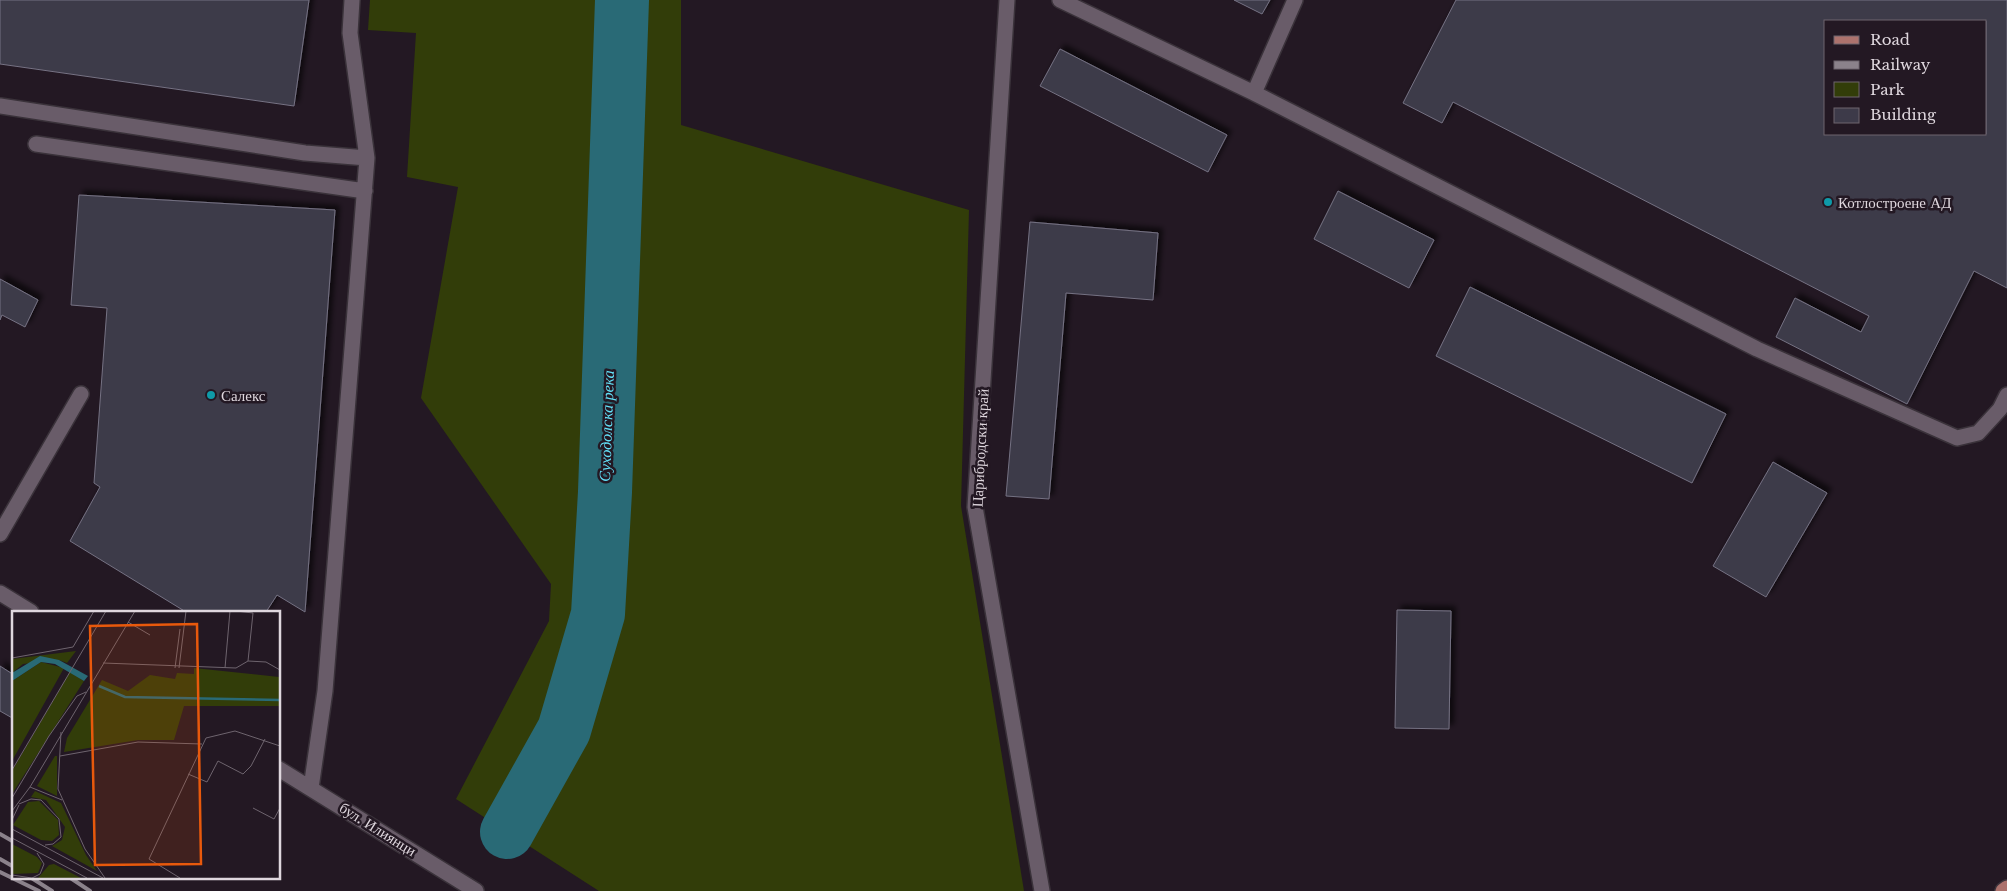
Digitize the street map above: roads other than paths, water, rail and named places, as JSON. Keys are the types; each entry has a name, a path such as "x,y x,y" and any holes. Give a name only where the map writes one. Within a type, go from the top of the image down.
{"main road":[{"path":"2003,891 2007,888"}],"street":[{"path":"311,788 325,691 367,158 350,33 352,0"},
{"name":"Царибродски край","path":"1007,0 975,507 1042,891"},
{"path":"1060,0 1254,93 1757,349 1957,438 1978,433 2000,409 2007,395"},
{"path":"1254,93 1295,0"},
{"path":"0,106 305,153 367,158"},
{"path":"36,144 364,191"},
{"path":"0,534 81,394"},
{"path":"0,593 29,611"},
{"name":"бул. Илиянци","path":"280,770 476,891"}],"waterway":[{"name":"Суходолска река","path":"507,832 564,730 598,614 605,492 622,0"}],"railway":[{"path":"0,834 12,841"},
{"path":"0,859 12,866"},
{"path":"0,872 12,878"},
{"path":"12,878 39,891"},
{"path":"32,878 52,891"},
{"path":"70,878 90,891"}],"place":[{"name":"Котлостроене АД","path":"1828,202"},
{"name":"Салекс","path":"211,395"}]}
